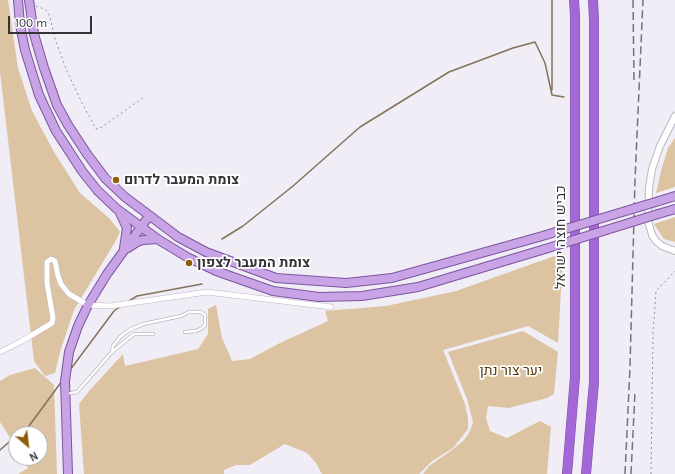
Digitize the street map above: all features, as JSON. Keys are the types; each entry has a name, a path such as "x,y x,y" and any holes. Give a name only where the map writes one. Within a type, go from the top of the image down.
{"highway":[{"name":"כביש חוצה ישראל","path":"567,474 575,377 574,0"},
{"path":"586,474 594,382 593,0"}],"main road":[{"path":"18,0 20,25 25,50 47,113 56,132 82,171 97,190 117,209 141,227 187,257 216,271 273,291 319,297 362,296 418,288 675,209"},
{"path":"30,3 34,34 44,68 58,105 68,125 105,178 125,197 178,237 206,252 276,278 346,283 392,278 539,237 675,196"},
{"path":"117,209 127,228 123,252"},
{"path":"68,474 65,381 69,352 78,326 88,305 107,274 150,216"},
{"path":"123,252 137,242 143,240 159,240"}],"street":[{"path":"675,116 660,146 652,170 649,188 648,222 652,235 656,240 662,246 675,251"},
{"path":"666,135 675,125"},
{"path":"0,352 22,342 52,323 52,306 47,283 47,265 49,260 54,260 61,284 69,294 88,305 110,306 207,292 331,307"}],"lane":[{"path":"112,352 113,346 120,337 143,324 176,318 189,312 201,312 205,315 205,325 202,328 185,332"},
{"path":"65,394 77,392 112,352 134,334 154,334"}],"path":[{"path":"30,3 44,9 50,17 55,39 67,71 96,128 102,127 144,97"},
{"path":"651,474 653,333 656,291 675,272"}],"green space":[{"path":"0,0 8,0 18,68 32,111 54,152 80,193 110,219 120,232 74,310 60,352 55,373 45,376 34,361 0,72"},
{"path":"675,138 675,187 656,193 668,148"},
{"path":"675,217 675,242 664,239 654,224"},
{"path":"563,253 558,343 528,326 443,350 465,404 468,418 468,429 453,448 432,461 419,474 322,474 316,463 307,453 285,444 250,465 236,465 224,470 224,474 84,474 79,404 89,391 123,354 125,366 198,349 208,334 208,309 216,305 222,338 232,361 250,359 280,343 328,321 325,311 386,306 456,291"},
{"name":"יער צור נתן","path":"523,331 558,352 554,394 547,398 509,408 488,406 486,418 490,431 507,438 540,421 551,427 547,474 423,474 429,466 464,440 470,431 473,422 467,399 448,352"},
{"path":"35,368 54,385 57,474 18,474 28,468 27,466 48,466 48,426 8,426 8,434 0,422 0,381 10,375"}],"waterway":[{"path":"552,0 552,90"},
{"path":"222,239 243,226 293,186 360,127 449,72 513,48 535,42 545,63 552,95 564,97"},
{"path":"129,301 137,296 202,284"},
{"path":"70,370 114,311 121,306"},
{"path":"29,426 62,381"},
{"path":"0,450 8,443"}],"railway":[{"path":"633,0 634,82"},
{"path":"625,474 643,0"},
{"path":"631,474 635,392"}],"place":[{"name":"צומת המעבר לדרום","path":"116,180"},
{"name":"צומת המעבר לצפון","path":"189,263"}]}
